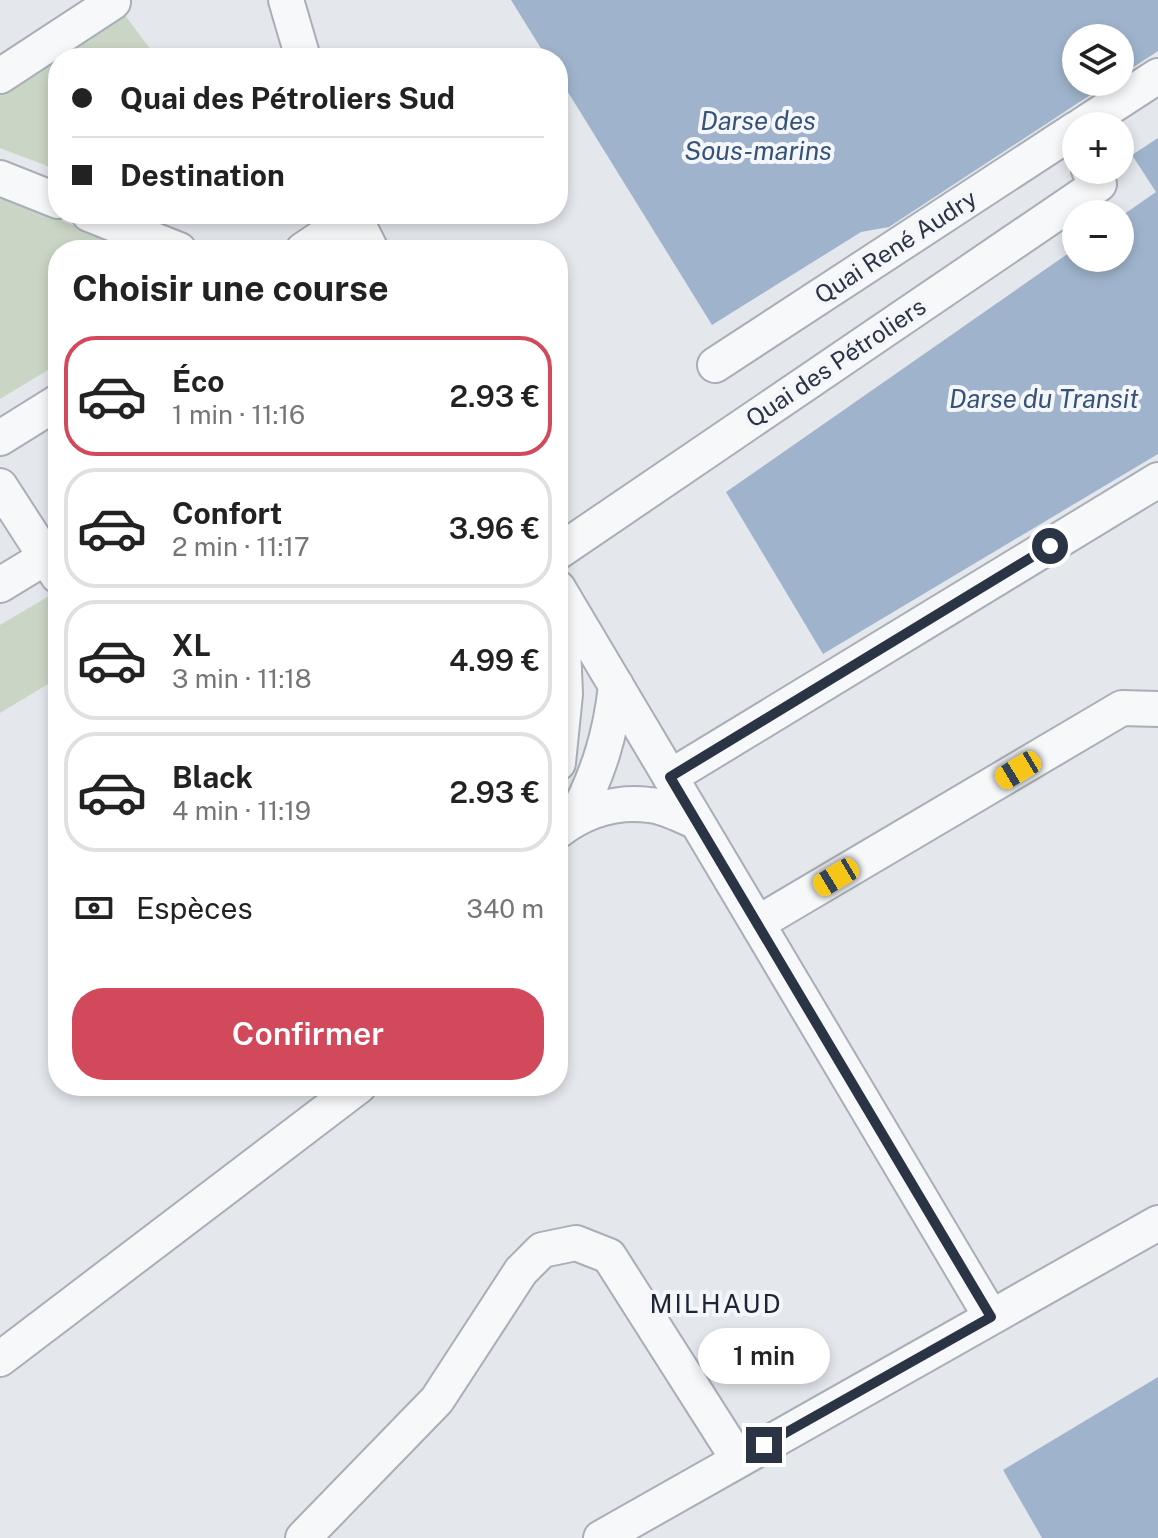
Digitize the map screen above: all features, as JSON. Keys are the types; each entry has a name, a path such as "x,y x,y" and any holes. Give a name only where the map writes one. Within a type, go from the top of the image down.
{"street":[{"path":"286,0 300,48"},
{"path":"0,76 113,2"},
{"name":"Quai René Audry","path":"1108,112 1158,76"},
{"name":"Quai René Audry","path":"715,365 1062,144"},
{"path":"0,178 48,197"},
{"name":"Quai des Pétroliers","path":"568,545 1099,184"},
{"path":"114,224 154,240"},
{"path":"318,240 341,224"},
{"path":"0,438 48,408"},
{"path":"670,777 1158,480"},
{"path":"0,486 48,560"},
{"path":"0,585 48,567"},
{"path":"568,604 991,1317"},
{"path":"568,821 594,783 613,715 616,685"},
{"path":"758,923 1122,708 1158,709"},
{"path":"568,823 607,806 650,805 697,822"},
{"path":"0,1359 346,1096"},
{"path":"601,1538 1158,1223"},
{"path":"303,1538 437,1400 521,1271 542,1250 576,1243 609,1256 738,1459"}],"green space":[{"path":"124,14 150,48 71,48"},
{"path":"48,62 48,166 0,148 0,93"},
{"path":"0,196 48,215 48,224 70,224 110,240 48,240 48,370 0,399"},
{"path":"48,597 48,684 0,713 0,625"}],"water":[{"name":"Darse des Sous-marins","path":"511,0 1158,0 1158,51 1134,67 1134,24 1062,24 1062,96 1089,96 889,227 861,232 712,325 568,92 568,48 541,48"},
{"name":"Darse du Transit","path":"1158,138 1158,454 823,654 726,492 1062,258 1062,272 1134,272 1134,207 1156,192 1134,154"},
{"path":"1158,1377 1158,1538 1042,1538 1003,1470"}],"district":[{"name":"MILHAUD","path":"716,1304"}],"route":[{"path":"764,1445 991,1317 670,777 1050,546"}]}
